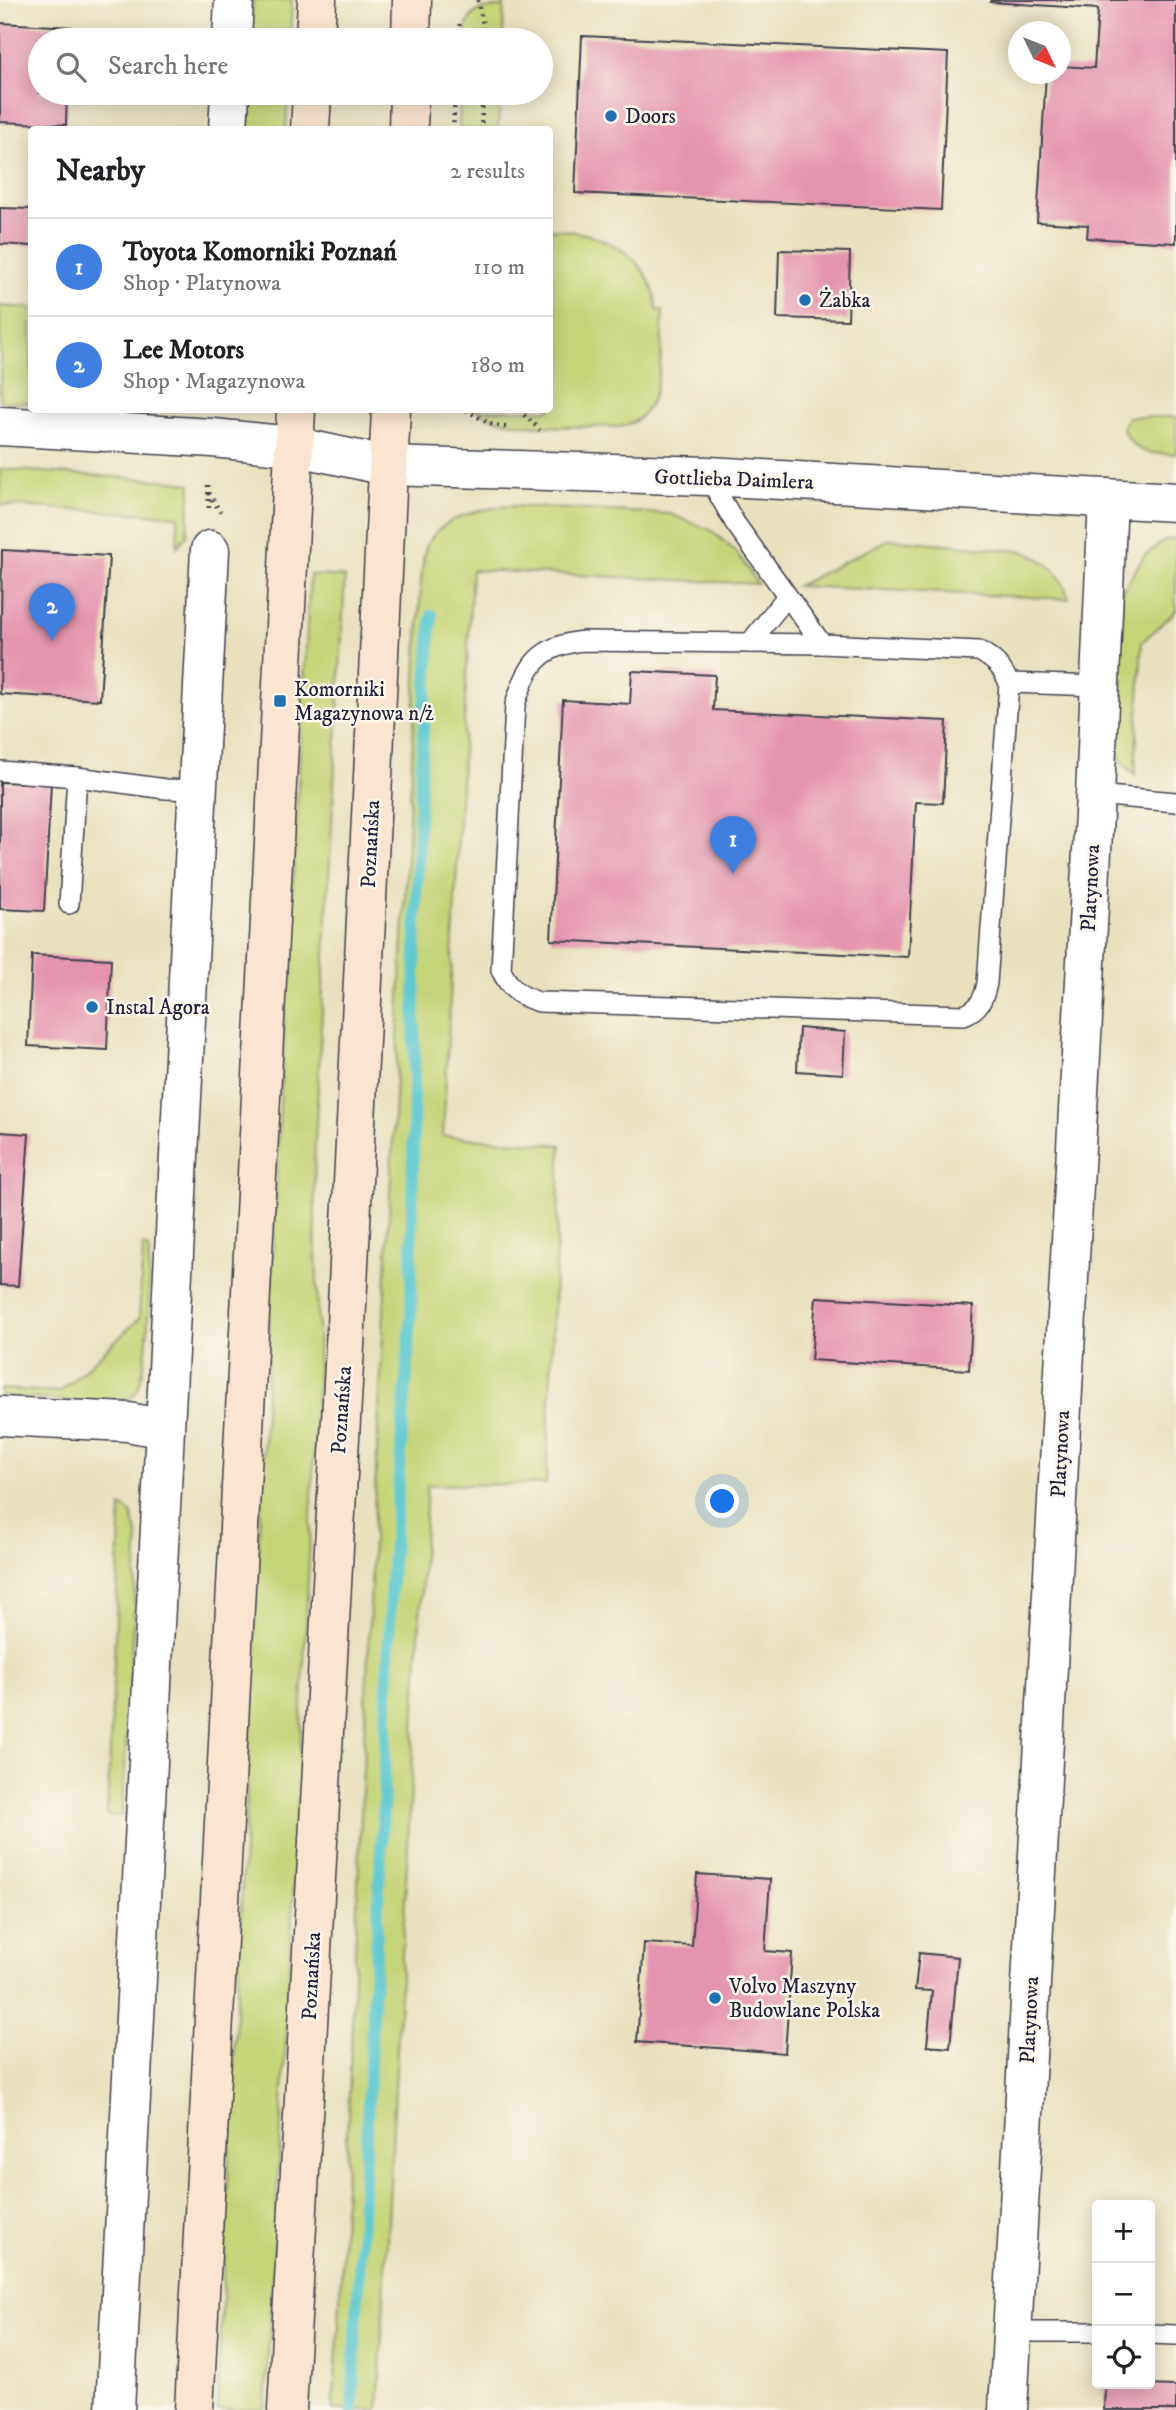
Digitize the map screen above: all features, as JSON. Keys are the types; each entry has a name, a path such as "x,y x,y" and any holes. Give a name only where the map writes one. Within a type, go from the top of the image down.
{"main road":[{"path":"316,28 317,0"},
{"path":"411,28 412,0"},
{"path":"310,126 311,105"},
{"path":"408,126 409,105"},
{"name":"Poznańska","path":"287,2410 345,1346 391,413"},
{"path":"194,2410 294,428"}],"street":[{"path":"233,28 234,0"},
{"path":"228,126 229,105"},
{"name":"Gottlieba Daimlera","path":"0,426 139,421 271,442 294,428 387,466 708,476 1176,502"},
{"name":"Platynowa","path":"1008,2410 1095,795 1108,498"},
{"path":"115,2410 210,550"},
{"path":"0,1416 128,1422 165,1429"}],"lane":[{"path":"708,476 736,523 822,644"},
{"path":"750,643 787,596"},
{"path":"584,640 822,644 979,650 997,663 1009,682 987,983 985,993 974,1011 964,1015 539,1002 522,997 508,985 501,971 515,705 523,680 534,661 565,642 584,640"},
{"path":"1009,682 1100,686"},
{"path":"0,771 197,790"},
{"path":"69,904 77,777"},
{"path":"1095,795 1176,802"},
{"path":"1013,2332 1092,2332"},
{"path":"1155,2334 1176,2335"}],"path":[{"path":"478,0 484,28"},
{"path":"459,28 460,21"},
{"path":"453,126 455,105"},
{"path":"481,126 482,105"},
{"path":"470,413 490,424 518,429"},
{"path":"522,413 541,430 527,430"}],"green space":[{"path":"253,0 292,0 291,28 252,28"},
{"path":"504,0 503,28 467,28 471,18 480,10 503,7"},
{"path":"248,105 287,105 286,126 247,126"},
{"path":"460,105 499,105 498,126 459,126"},
{"path":"553,229 588,235 605,241 634,260 653,290 657,310 663,311 658,380 646,411 635,421 619,427 545,426 490,417 483,413 553,413"},
{"path":"0,306 28,308 28,403 0,402"},
{"path":"1128,417 1176,417 1176,454 1150,453 1138,448 1122,428"},
{"path":"0,469 191,484 187,535 177,547 178,516 0,505"},
{"path":"511,506 670,514 711,530 737,553 758,584 472,570 443,1136 561,1145 546,1484 427,1485 378,2410 333,2410 375,1492 421,581 426,547 443,526 476,511"},
{"path":"889,539 1022,551 1038,558 1058,575 1069,599 797,586"},
{"path":"1176,539 1176,611 1142,642 1135,774 1123,764 1116,750 1122,591 1145,555 1164,541"},
{"path":"310,575 345,577 315,1142 318,1368 289,1983 265,2410 217,2410 279,1123"},
{"path":"143,1246 149,1248 148,1326 143,1370 133,1396 91,1402 0,1396 0,1389 60,1392 139,1319"},
{"path":"121,1506 131,1513 138,1536 122,1816 107,1815"}],"building":[{"path":"1176,0 1176,243 1087,238 1088,225 1037,222 1045,84 1071,84 1071,67 1094,68 1098,9 990,2"},
{"path":"0,23 71,27 28,28 28,105 67,105 66,125 0,122"},
{"path":"582,36 948,53 941,210 575,193"},
{"path":"0,208 28,209 28,246 0,244"},
{"path":"779,250 850,252 848,320 777,318"},
{"path":"2,550 109,556 100,700 0,694"},
{"path":"632,671 715,675 713,710 947,721 943,803 916,802 908,957 551,940 563,700 630,704"},
{"path":"0,782 51,784 44,911 0,909"},
{"path":"32,955 111,959 107,1050 28,1046"},
{"path":"799,1028 845,1032 843,1074 797,1071"},
{"path":"0,1132 29,1134 18,1286 0,1285"},
{"path":"816,1297 973,1306 969,1370 811,1360"},
{"name":"Volvo Maszyny Budowlane Polska","path":"697,1874 770,1879 765,1951 792,1953 785,2053 637,2042 644,1943 692,1946"},
{"path":"919,1953 958,1957 950,2048 927,2046 932,1991 915,1990"},
{"path":"1155,2385 1176,2386 1176,2410 1104,2410 1105,2389 1155,2389"}],"waterway":[{"path":"352,2410 383,1813 391,1580 411,1318 416,919 421,766 432,615"}],"place":[{"name":"Doors","path":"611,116"},
{"name":"Żabka","path":"805,300"},
{"name":"Lee Motors","path":"52,641"},
{"name":"Komorniki Magazynowa n/ż","path":"280,701"},
{"name":"Toyota Komorniki Poznań","path":"733,874"},
{"name":"Instal Agora","path":"92,1007"},
{"name":"Volvo Maszyny Budowlane Polska","path":"715,1998"}]}
